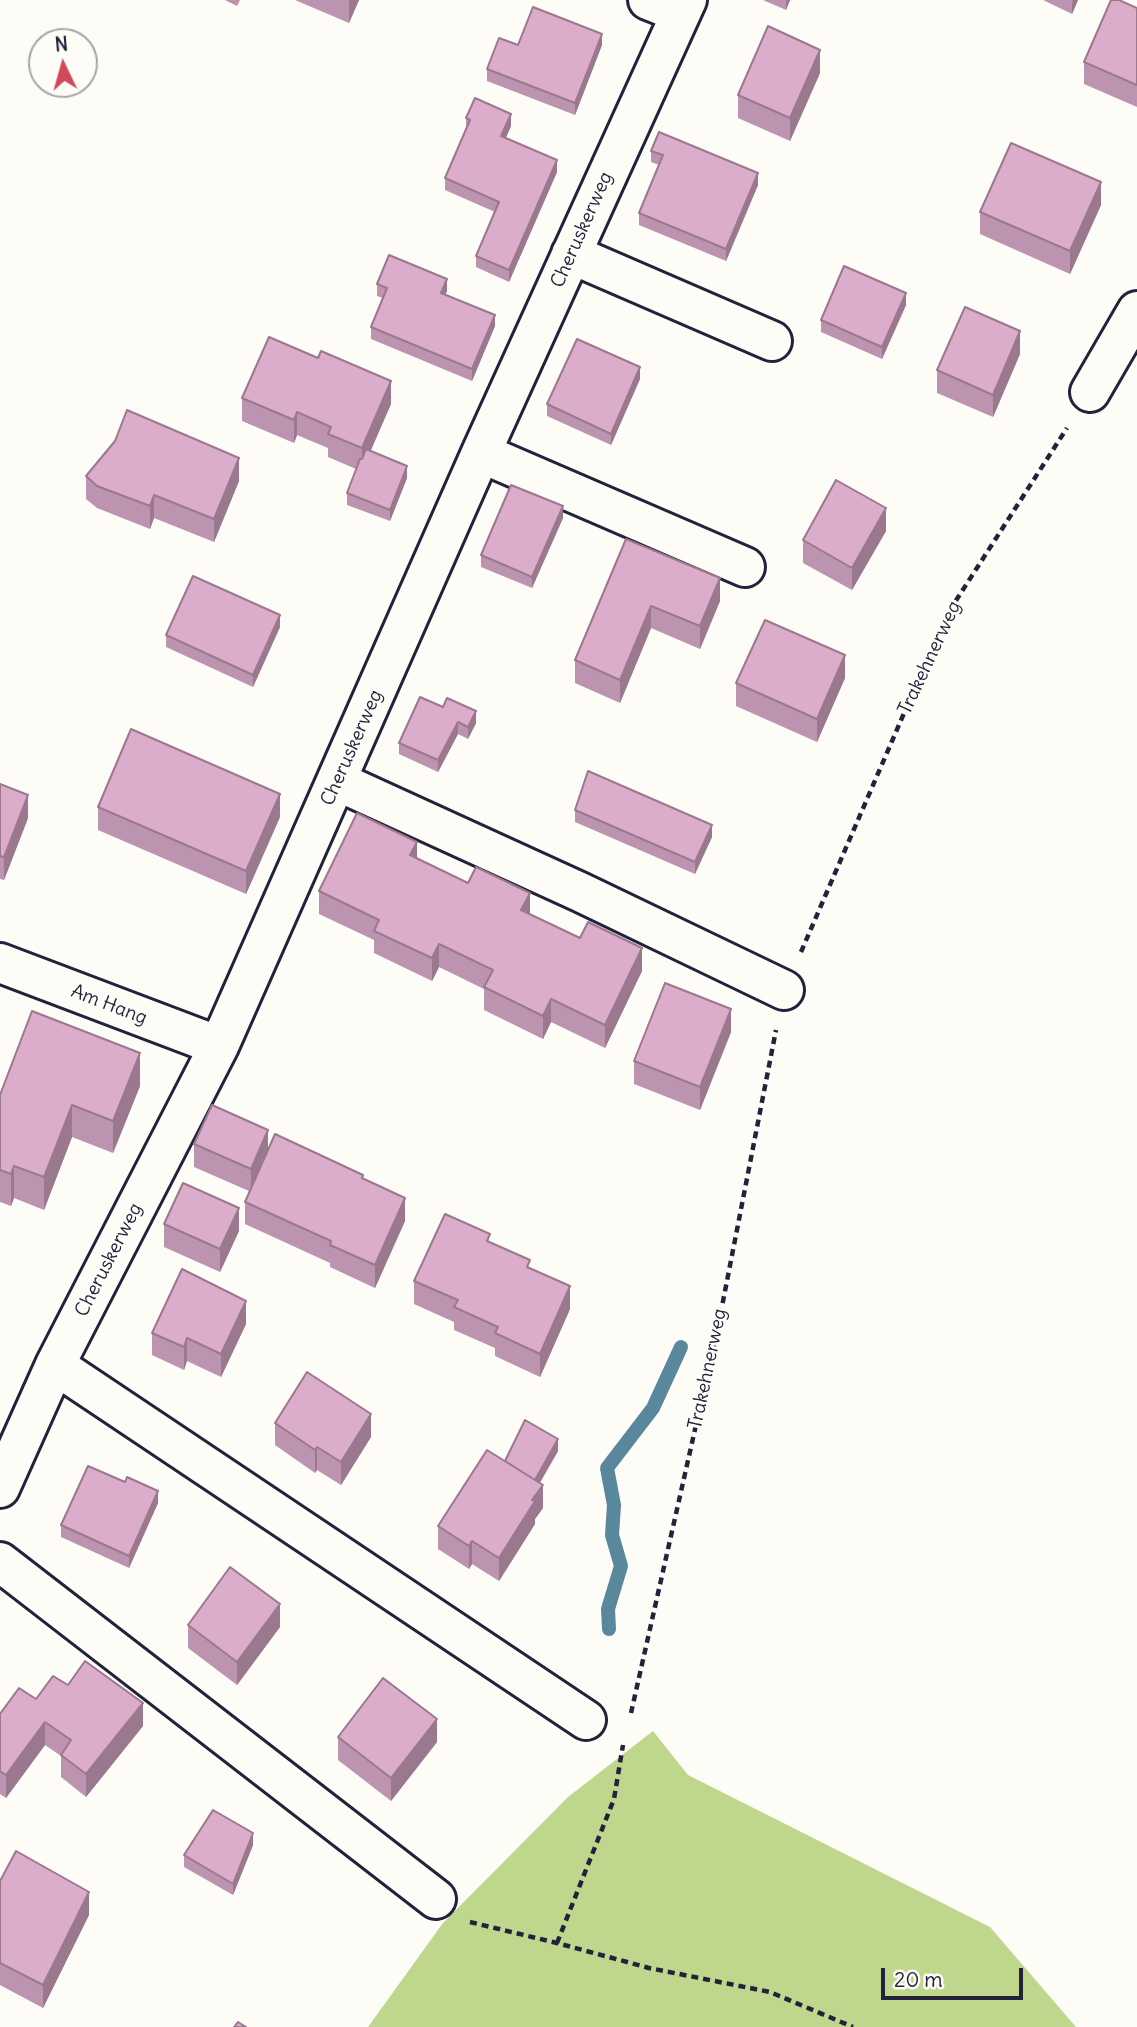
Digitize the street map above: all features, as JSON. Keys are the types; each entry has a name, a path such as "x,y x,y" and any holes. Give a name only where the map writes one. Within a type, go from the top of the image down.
{"street":[{"name":"Cheruskerweg","path":"0,1488 55,1365 219,1046 570,254 672,4"},
{"path":"570,254 772,341"},
{"path":"1090,392 1137,311"},
{"path":"481,453 745,567"},
{"path":"337,781 580,892 784,990"},
{"name":"Am Hang","path":"0,963 219,1046"},
{"path":"55,1365 586,1720"},
{"path":"0,1562 436,1899"}],"path":[{"name":"Trakehnerweg","path":"629,1719 717,1332 784,990 946,616 1090,392"},
{"path":"557,1943 614,1799 626,1732"},
{"path":"436,1899 456,1919 649,1968 770,1992 853,2027"}],"green space":[{"path":"653,1731 688,1775 990,1927 1076,2027 368,2027 443,1923 568,1797"}],"building":[{"path":"1111,0 1119,0 1137,8 1137,85 1084,62"},
{"path":"533,7 602,34 575,103 487,69 499,38 518,45"},
{"path":"768,26 820,50 790,118 738,95"},
{"path":"475,98 511,114 501,136 557,160 509,270 476,256 499,202 445,178 470,120 466,118"},
{"path":"659,132 758,173 726,249 639,213 663,155 651,151"},
{"path":"1011,143 1101,182 1070,251 980,212"},
{"path":"389,255 447,279 441,293 495,315 472,369 371,327 387,288 377,284"},
{"path":"844,266 906,293 882,347 821,320"},
{"path":"965,307 1020,331 993,395 937,370"},
{"path":"269,337 318,358 321,351 391,381 362,448 328,434 331,427 297,412 294,420 242,398"},
{"path":"577,339 640,367 611,434 547,404"},
{"path":"127,410 239,458 214,519 154,495 150,506 97,486 86,476 115,441"},
{"path":"366,449 407,466 390,510 347,493"},
{"path":"836,480 886,508 852,568 803,540"},
{"path":"511,485 563,506 532,577 481,555"},
{"path":"626,539 720,578 700,626 651,606 620,680 575,660"},
{"path":"193,576 280,615 253,675 166,635"},
{"path":"765,620 845,655 817,719 736,683"},
{"path":"420,697 443,707 447,698 476,711 468,727 458,722 438,760 399,743"},
{"path":"131,729 280,794 246,871 98,807"},
{"path":"588,771 712,825 695,862 575,810"},
{"path":"0,784 28,795 4,857 0,856"},
{"path":"357,813 417,842 410,855 468,883 476,867 530,893 521,910 580,938 588,922 642,948 605,1025 551,999 543,1016 484,987 493,970 439,944 432,958 374,931 379,920 319,891"},
{"path":"665,983 731,1009 700,1087 634,1061"},
{"path":"32,1011 140,1053 113,1121 72,1105 44,1177 14,1166 11,1174 0,1170 0,1095"},
{"path":"212,1105 268,1130 251,1169 194,1144"},
{"path":"275,1134 405,1198 375,1265 330,1245 331,1241 245,1202"},
{"path":"183,1183 239,1208 220,1249 164,1224"},
{"path":"445,1214 490,1234 487,1241 530,1260 527,1267 570,1286 540,1354 495,1333 498,1327 454,1307 458,1300 414,1281"},
{"path":"182,1269 246,1301 221,1354 187,1338 184,1347 152,1333"},
{"path":"307,1372 371,1414 341,1462 317,1447 315,1450 275,1423"},
{"path":"525,1420 558,1439 535,1480 505,1461"},
{"path":"487,1450 543,1485 499,1558 472,1541 469,1546 438,1526"},
{"path":"88,1466 125,1482 127,1477 158,1491 129,1556 61,1525"},
{"path":"230,1567 280,1604 237,1662 188,1625"},
{"path":"85,1661 143,1703 86,1774 61,1755 71,1740 45,1722 6,1775 0,1771 0,1714 19,1688 36,1699 53,1676 68,1685"},
{"path":"383,1678 437,1719 391,1778 338,1737"},
{"path":"213,1810 253,1833 233,1884 184,1855"},
{"path":"16,1851 89,1892 43,1985 0,1963 0,1881"}],"waterway":[{"path":"609,1629 608,1609 621,1566 612,1535 614,1505 607,1468 653,1408 681,1347"}]}
